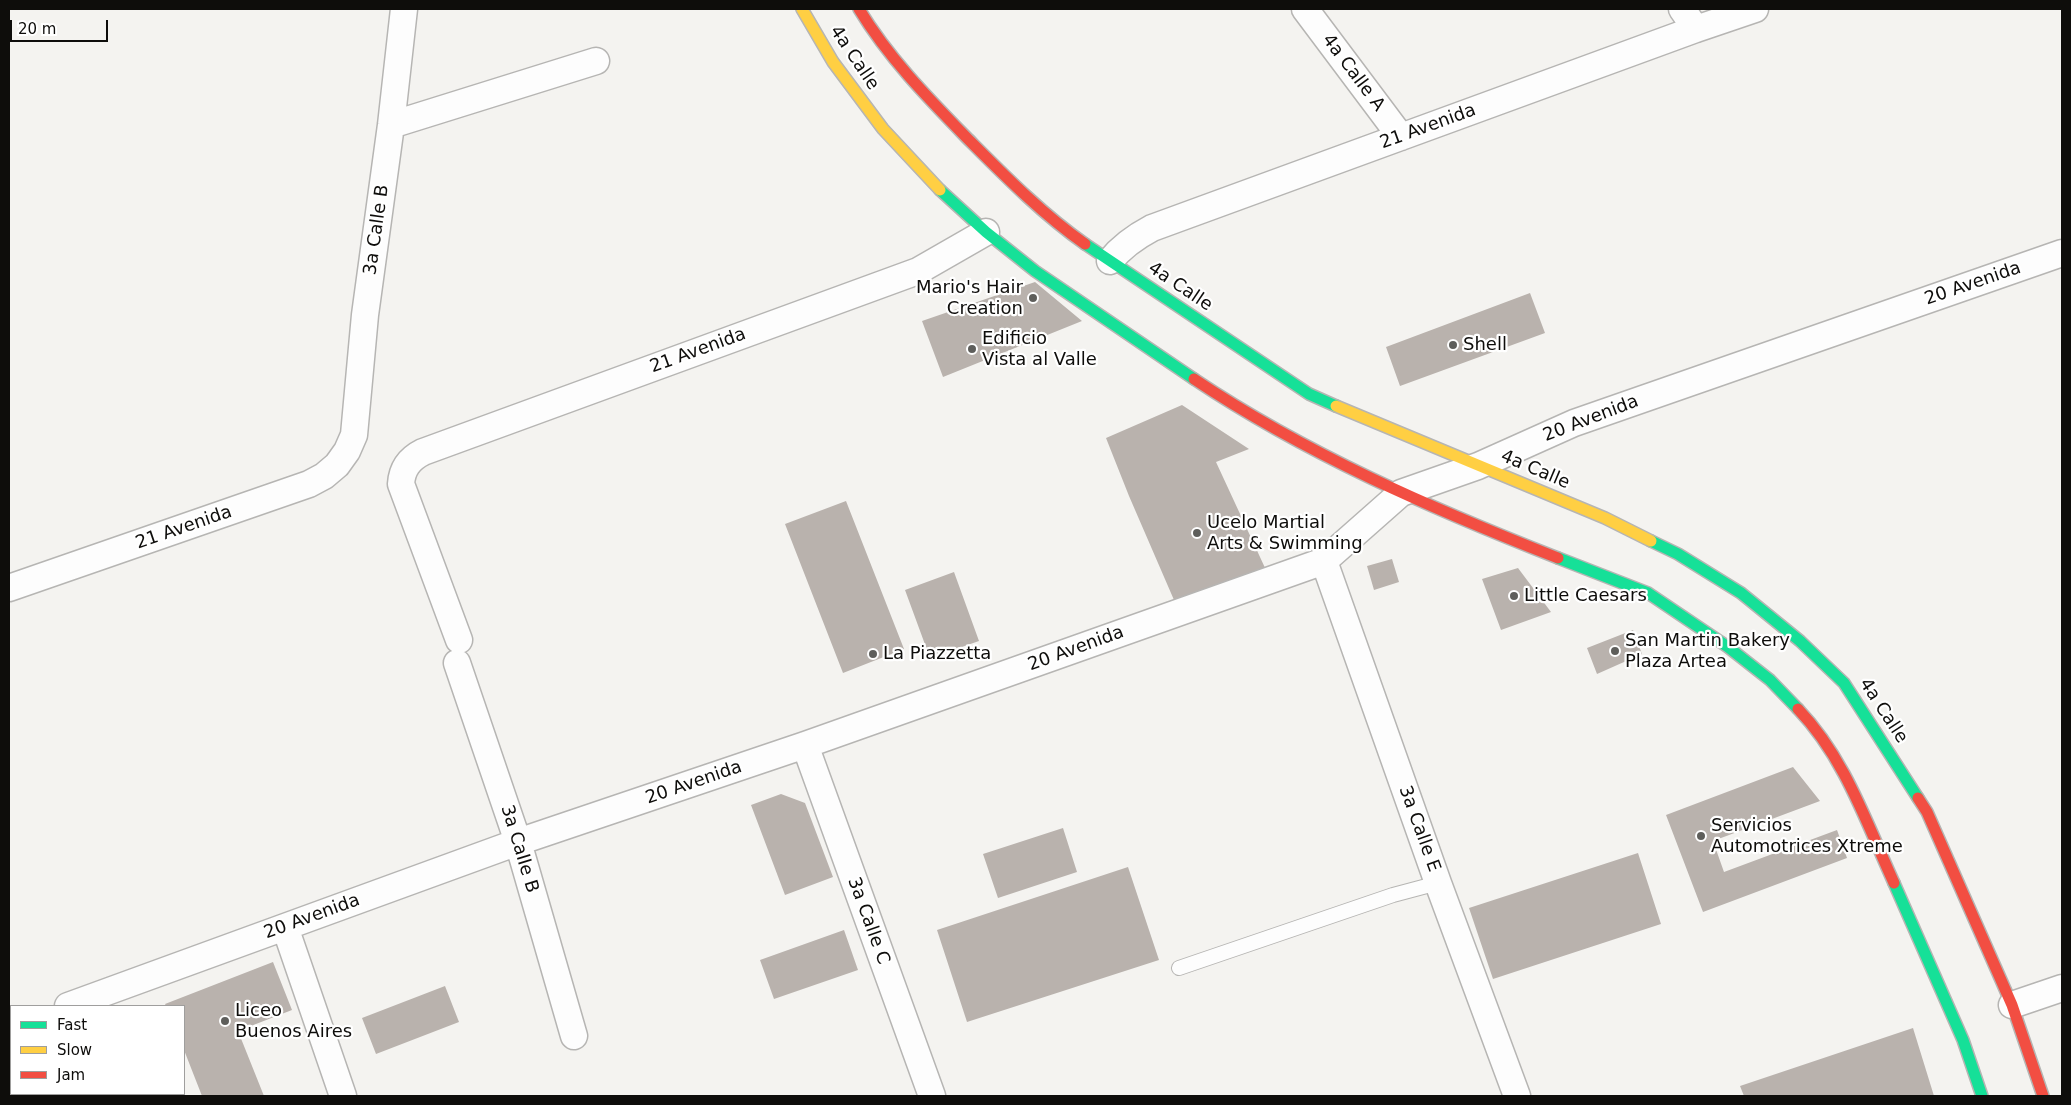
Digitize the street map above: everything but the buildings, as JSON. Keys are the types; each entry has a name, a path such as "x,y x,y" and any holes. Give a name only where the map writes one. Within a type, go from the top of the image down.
{"main road":[{"name":"4a Calle","path":"802,9 833,62 883,129 939,190 986,232 1035,271 1160,358 1302,443 1400,493 1464,521 1648,593 1728,647 1770,680 1814,726 1843,769 1962,1040 1982,1096"},
{"name":"4a Calle","path":"859,9 874,34 922,92 959,130 1030,201 1061,227 1110,261 1309,394 1385,428 1605,518 1678,554 1741,592 1800,641 1844,683 1927,812 2012,1005 2043,1096"}],"street":[{"name":"3a Calle B","path":"347,451 354,435 357,418 365,315 392,125 404,9"},
{"name":"4a Calle A","path":"1306,9 1401,137"},
{"name":"21 Avenida","path":"1110,261 1118,250 1152,228 1401,137 1689,19 1755,9"},
{"path":"392,125 596,61"},
{"name":"21 Avenida","path":"407,464 423,452 918,271 986,232"},
{"name":"20 Avenida","path":"71,1005 518,842 805,745 1324,561 1400,493 1478,466 1574,423 2062,252"},
{"name":"21 Avenida","path":"9,588 309,484 324,476 337,465 347,451"},
{"name":"3a Calle B","path":"407,464 401,484 458,652 518,842 574,1036"},
{"name":"3a Calle E","path":"1324,561 1438,883 1517,1096"},
{"name":"3a Calle C","path":"805,745 932,1096"},
{"path":"284,927 343,1096"},
{"path":"2012,1005 2062,988"}],"lane":[{"path":"1179,968 1393,895 1438,883"}],"traffic: fast":[{"path":"940,190 986,232 1035,271 1194,379"},
{"path":"1085,244 1309,394 1336,406"},
{"path":"1651,541 1678,554 1741,593 1800,641 1844,683 1918,798"},
{"path":"1558,558 1648,593 1728,647 1770,680 1798,709"},
{"path":"1894,883 1963,1040 1982,1096"}],"traffic: slow":[{"path":"802,9 833,62 883,129 940,190"},
{"path":"1336,406 1605,518 1651,541"}],"traffic: jam":[{"path":"859,9 895,60 951,122 1023,193 1053,220 1085,244"},
{"path":"1194,379 1281,432 1325,456 1417,500 1558,558"},
{"path":"1798,709 1829,748 1842,770 1864,814 1894,883"},
{"path":"1918,798 1927,812 2012,1005 2043,1096"}],"place":[{"name":"Mario's Hair Creation","path":"1033,298"},
{"name":"Shell","path":"1453,345"},
{"name":"Edificio Vista al Valle","path":"972,349"},
{"name":"Ucelo Martial Arts & Swimming","path":"1197,533"},
{"name":"Little Caesars","path":"1514,596"},
{"name":"San Martin Bakery Plaza Artea","path":"1615,651"},
{"name":"La Piazzetta","path":"873,654"},
{"name":"Servicios Automotrices Xtreme","path":"1701,836"},
{"name":"Liceo Buenos Aires","path":"225,1021"}]}
